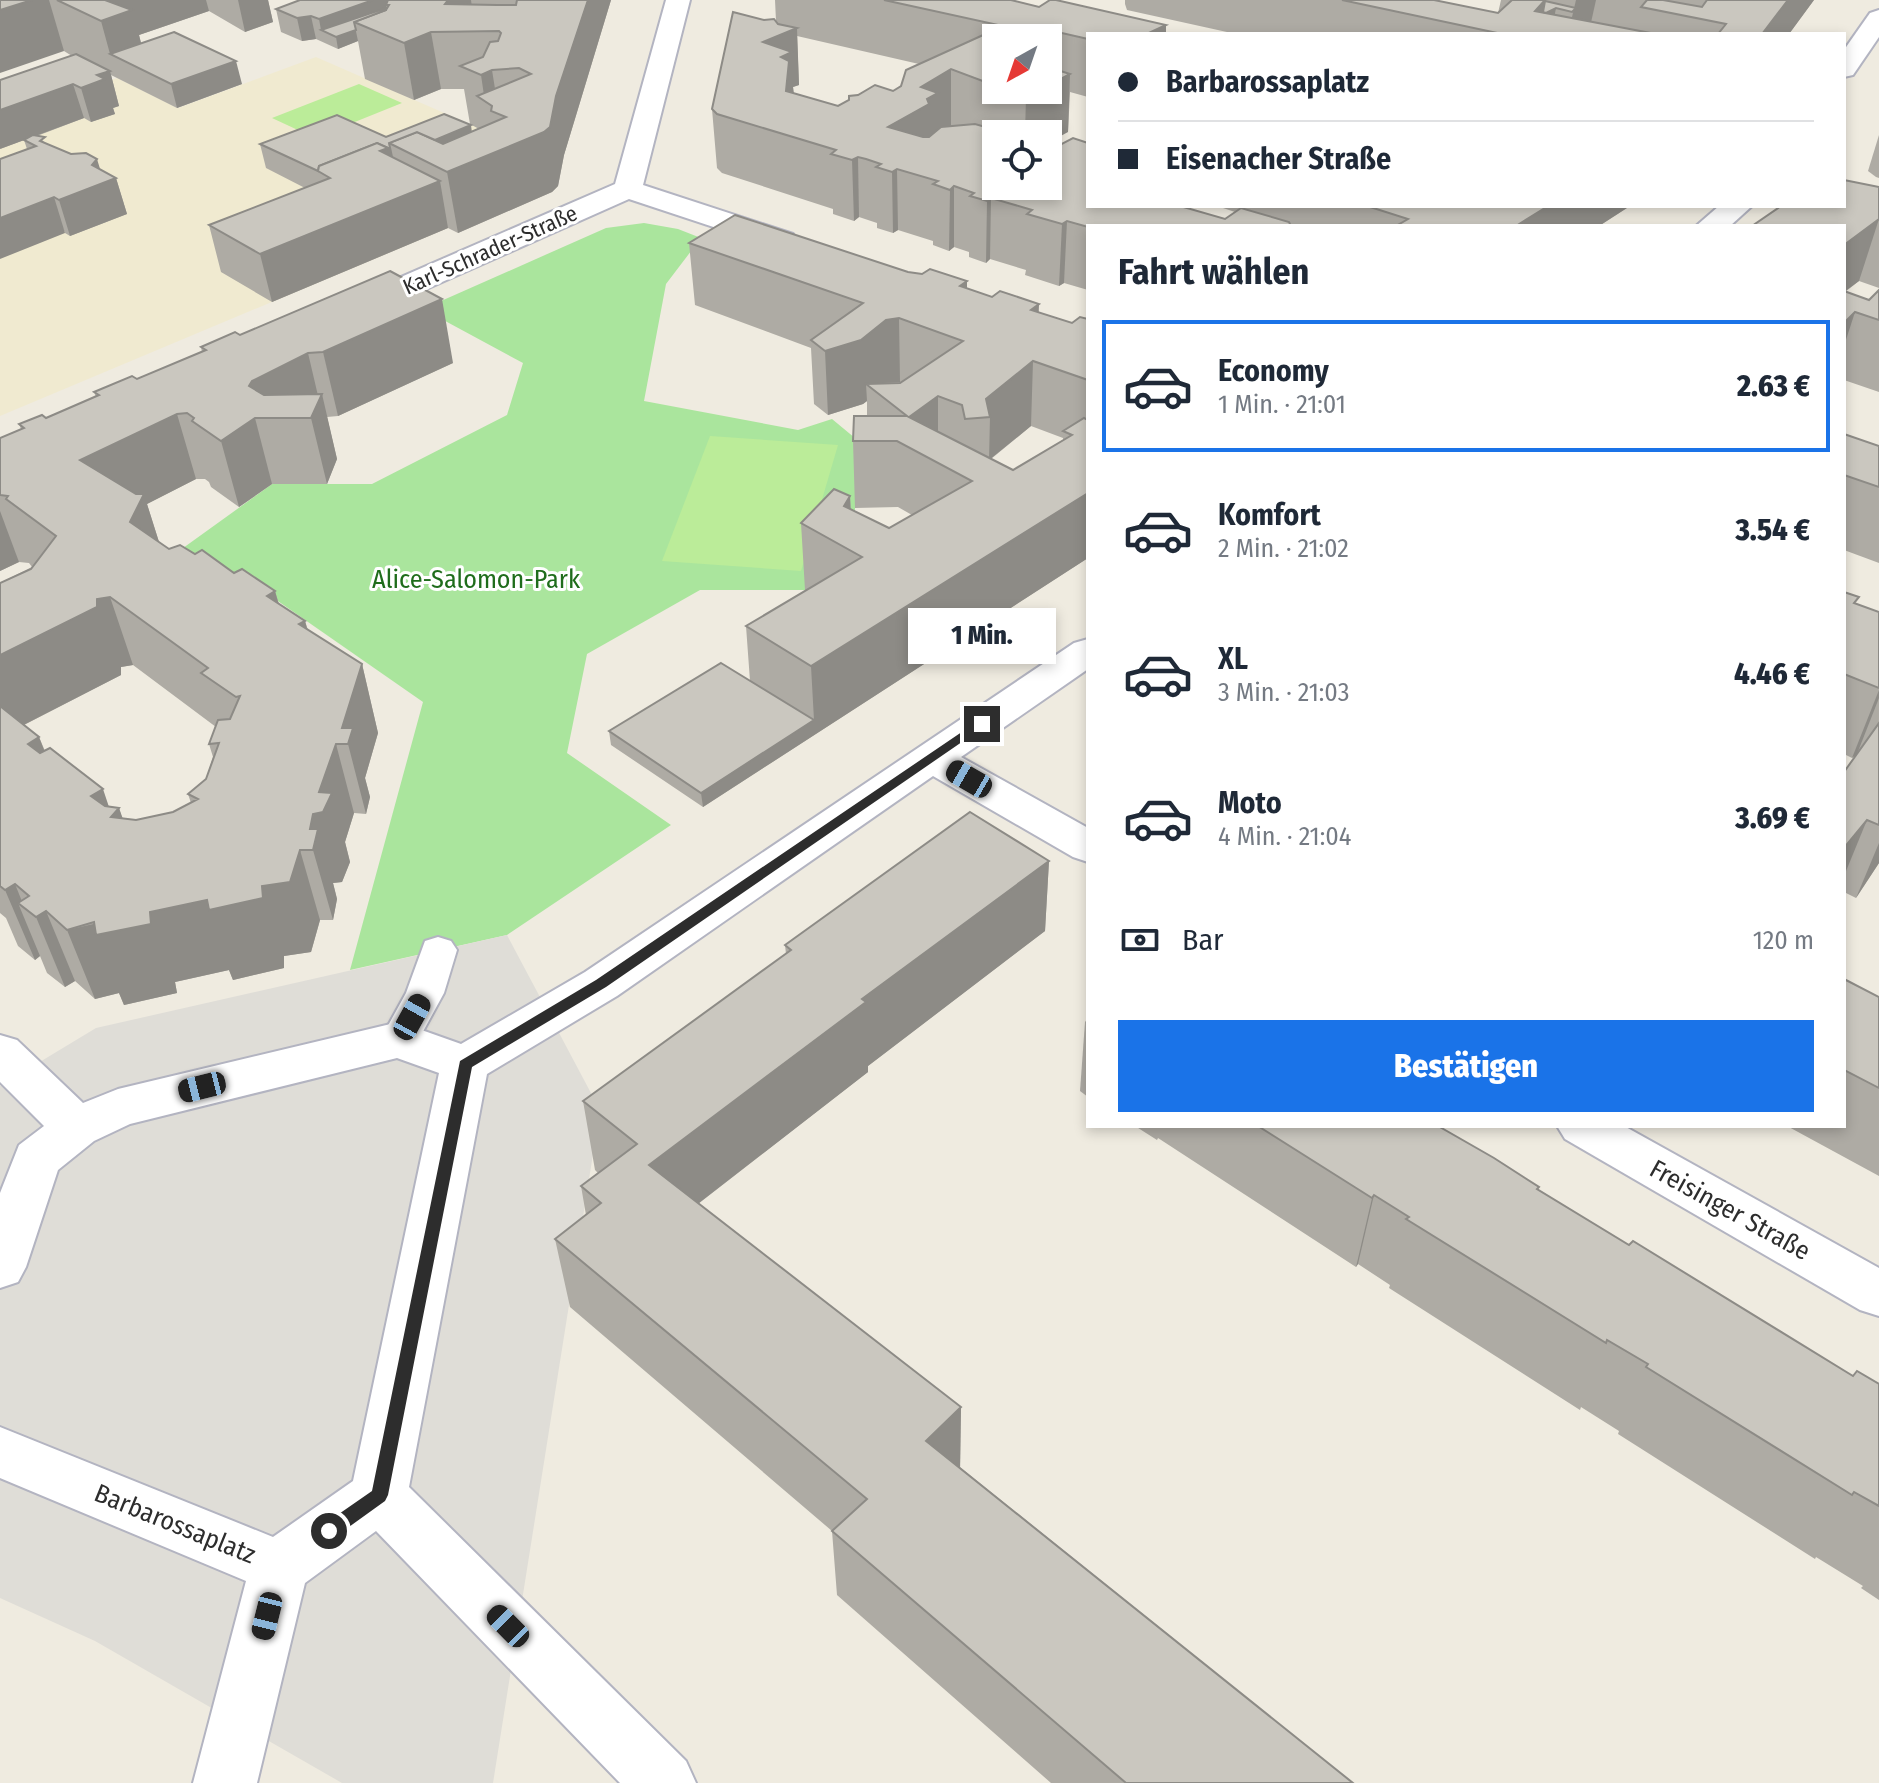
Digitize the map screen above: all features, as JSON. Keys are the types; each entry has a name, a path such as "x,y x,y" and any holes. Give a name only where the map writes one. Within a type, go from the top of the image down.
{"street":[{"path":"678,0 628,189 809,249"},
{"path":"1846,66 1879,18"},
{"name":"Karl-Schrader-Straße","path":"337,317 628,189"},
{"path":"1714,224 1734,208"},
{"path":"664,1783 379,1495 465,1064 601,984 1086,652"},
{"path":"932,758 1086,846"},
{"path":"0,1267 37,1159 77,1128 118,1108 399,1040 465,1064"},
{"path":"0,1053 77,1128"},
{"name":"Freisinger Straße","path":"1586,1128 1879,1294"},
{"name":"Barbarossaplatz","path":"0,1452 279,1567 379,1495"},
{"path":"225,1783 279,1567"}],"lane":[{"path":"399,1040 425,993 438,950"}],"shaded area":[{"path":"316,57 513,143 448,228 0,416 0,119 117,78 178,108"},
{"path":"507,935 600,1110 493,1783 342,1783 95,1641 0,1598 0,1086 96,1028"}],"green space":[{"path":"359,84 402,103 315,138 272,118"},
{"name":"Alice-Salomon-Park","path":"644,223 678,229 701,238 666,284 644,401 798,430 832,419 908,482 855,508 855,536 805,590 700,590 587,654 567,753 671,825 507,935 350,970 423,702 262,590 165,561 272,484 372,484 507,415 523,363 423,309 606,228"},
{"path":"710,436 838,445 801,571 662,561"}],"building":[{"path":"0,0 32,0 0,10"},
{"path":"57,0 105,0 132,10 101,21"},
{"path":"300,0 373,0 319,19 311,16 297,18 276,9"},
{"path":"388,0 516,5 517,0 588,0 556,96 550,127 447,172 389,143 417,132 443,144 506,117 491,111 492,106 477,96 531,74 519,68 492,70 481,75 460,66 483,57 490,42 498,41 499,31 431,32 404,43 354,22 386,10"},
{"path":"884,0 1011,0 1039,7 1056,0 1166,25 1151,32 1086,32 1086,39 1062,33 1062,24 994,24"},
{"path":"1342,0 1434,0 1498,13 1512,0 1545,0 1535,11 1645,32 1493,32"},
{"path":"1647,0 1702,7 1707,0 1788,0 1764,32 1720,32 1726,24 1641,7"},
{"path":"1545,1 1576,8 1572,12 1556,8 1546,13 1543,12"},
{"path":"386,8 354,22 356,30 336,37 321,30"},
{"path":"733,12 764,20 774,19 778,24 797,28 763,42 792,52 781,57 789,61 786,91 838,106 849,100 849,96 858,95 875,85 893,91 901,86 906,70 982,36 982,81 951,69 921,87 938,93 927,99 929,104 888,127 929,137 941,127 982,126 982,200 954,186 950,190 933,184 938,181 897,169 892,172 876,167 881,164 866,159 858,157 852,160 831,154 836,150 717,114 712,109"},
{"path":"174,32 236,61 171,84 110,54"},
{"path":"76,54 110,71 97,75 105,79 81,88 73,84 0,110 0,80"},
{"path":"444,114 471,125 435,140 417,132 389,143 392,157 388,148 377,143 319,166 318,171 260,144 337,115 386,137"},
{"path":"33,135 45,137 40,141 71,154 86,153 97,159 92,165 116,178 0,218 0,159 36,146 24,140"},
{"path":"1073,138 1086,142 1086,208 1187,208 1225,219 1241,208 1290,224 1086,224 1086,226 1067,221 1062,224 1027,214 1032,210 998,200 1062,200 1062,144"},
{"path":"377,143 388,148 380,151 440,181 260,254 209,225 330,178 318,171 319,166"},
{"path":"1846,180 1879,187 1879,219 1846,244 1846,224 1755,224 1778,208 1846,208"},
{"path":"1373,208 1545,208 1519,224 1399,224 1408,219"},
{"path":"735,215 908,272 922,274 930,269 967,281 960,286 992,297 1000,291 1039,304 1031,310 1072,323 1080,317 1086,318 1086,379 1033,361 986,399 990,417 965,419 962,405 938,396 909,417 1013,470 1072,435 1063,431 1084,418 1086,494 811,666 746,626 862,557 801,523 834,489 850,496 844,506 889,528 972,481 897,441 853,441 854,416 907,416 866,384 900,383 963,341 899,318 886,320 861,340 825,351 811,340 863,303 689,243"},
{"path":"390,271 442,299 323,352 308,353 252,381 249,386 264,395 322,394 311,418 255,418 221,441 192,421 194,418 187,413 177,414 80,460 136,494 144,494 130,522 169,549 180,545 195,554 202,550 234,573 242,569 275,591 267,596 305,621 299,624 362,664 342,728 353,728 348,744 336,744 319,792 332,793 323,812 313,814 310,829 318,829 313,850 300,850 290,882 262,886 263,898 209,910 207,900 150,912 151,924 96,935 94,922 67,930 46,911 36,917 18,903 29,896 15,884 5,890 0,886 0,706 39,737 28,744 40,753 50,748 103,789 91,796 105,806 119,808 111,817 136,820 173,812 198,799 188,794 206,779 219,743 209,744 218,720 230,719 240,696 236,697 201,673 208,668 110,597 97,599 97,607 0,655 0,583 31,569 56,536 6,499 8,496 0,495 0,438 24,428 19,424 42,415 46,418 99,395 94,392 132,376 137,379 206,350 201,347 235,332 240,335"},
{"path":"1879,290 1879,320 1855,312 1846,321 1846,292 1869,300"},
{"path":"1846,435 1879,446 1879,487 1846,476"},
{"path":"1846,593 1859,597 1854,603 1879,612 1879,688 1846,675"},
{"path":"721,663 814,720 701,793 609,731"},
{"path":"1879,723 1879,825 1867,820 1846,846 1846,769"},
{"path":"970,812 1049,861 862,999 866,1002 649,1165 961,1407 926,1441 1353,1783 1126,1783 832,1531 867,1499 555,1239 601,1203 581,1186 637,1144 583,1101 791,950 785,945"},
{"path":"1846,980 1879,997 1879,1088 1846,1071"},
{"path":"1261,1128 1442,1128 1629,1245 1633,1241 1853,1376 1857,1371 1879,1384 1879,1506 1854,1492 1852,1495 1646,1367 1648,1364 1607,1340 1606,1343 1406,1219 1409,1217 1374,1195 1372,1198"}],"route":[{"path":"329,1531 379,1495 465,1064 601,984 982,724"}]}
